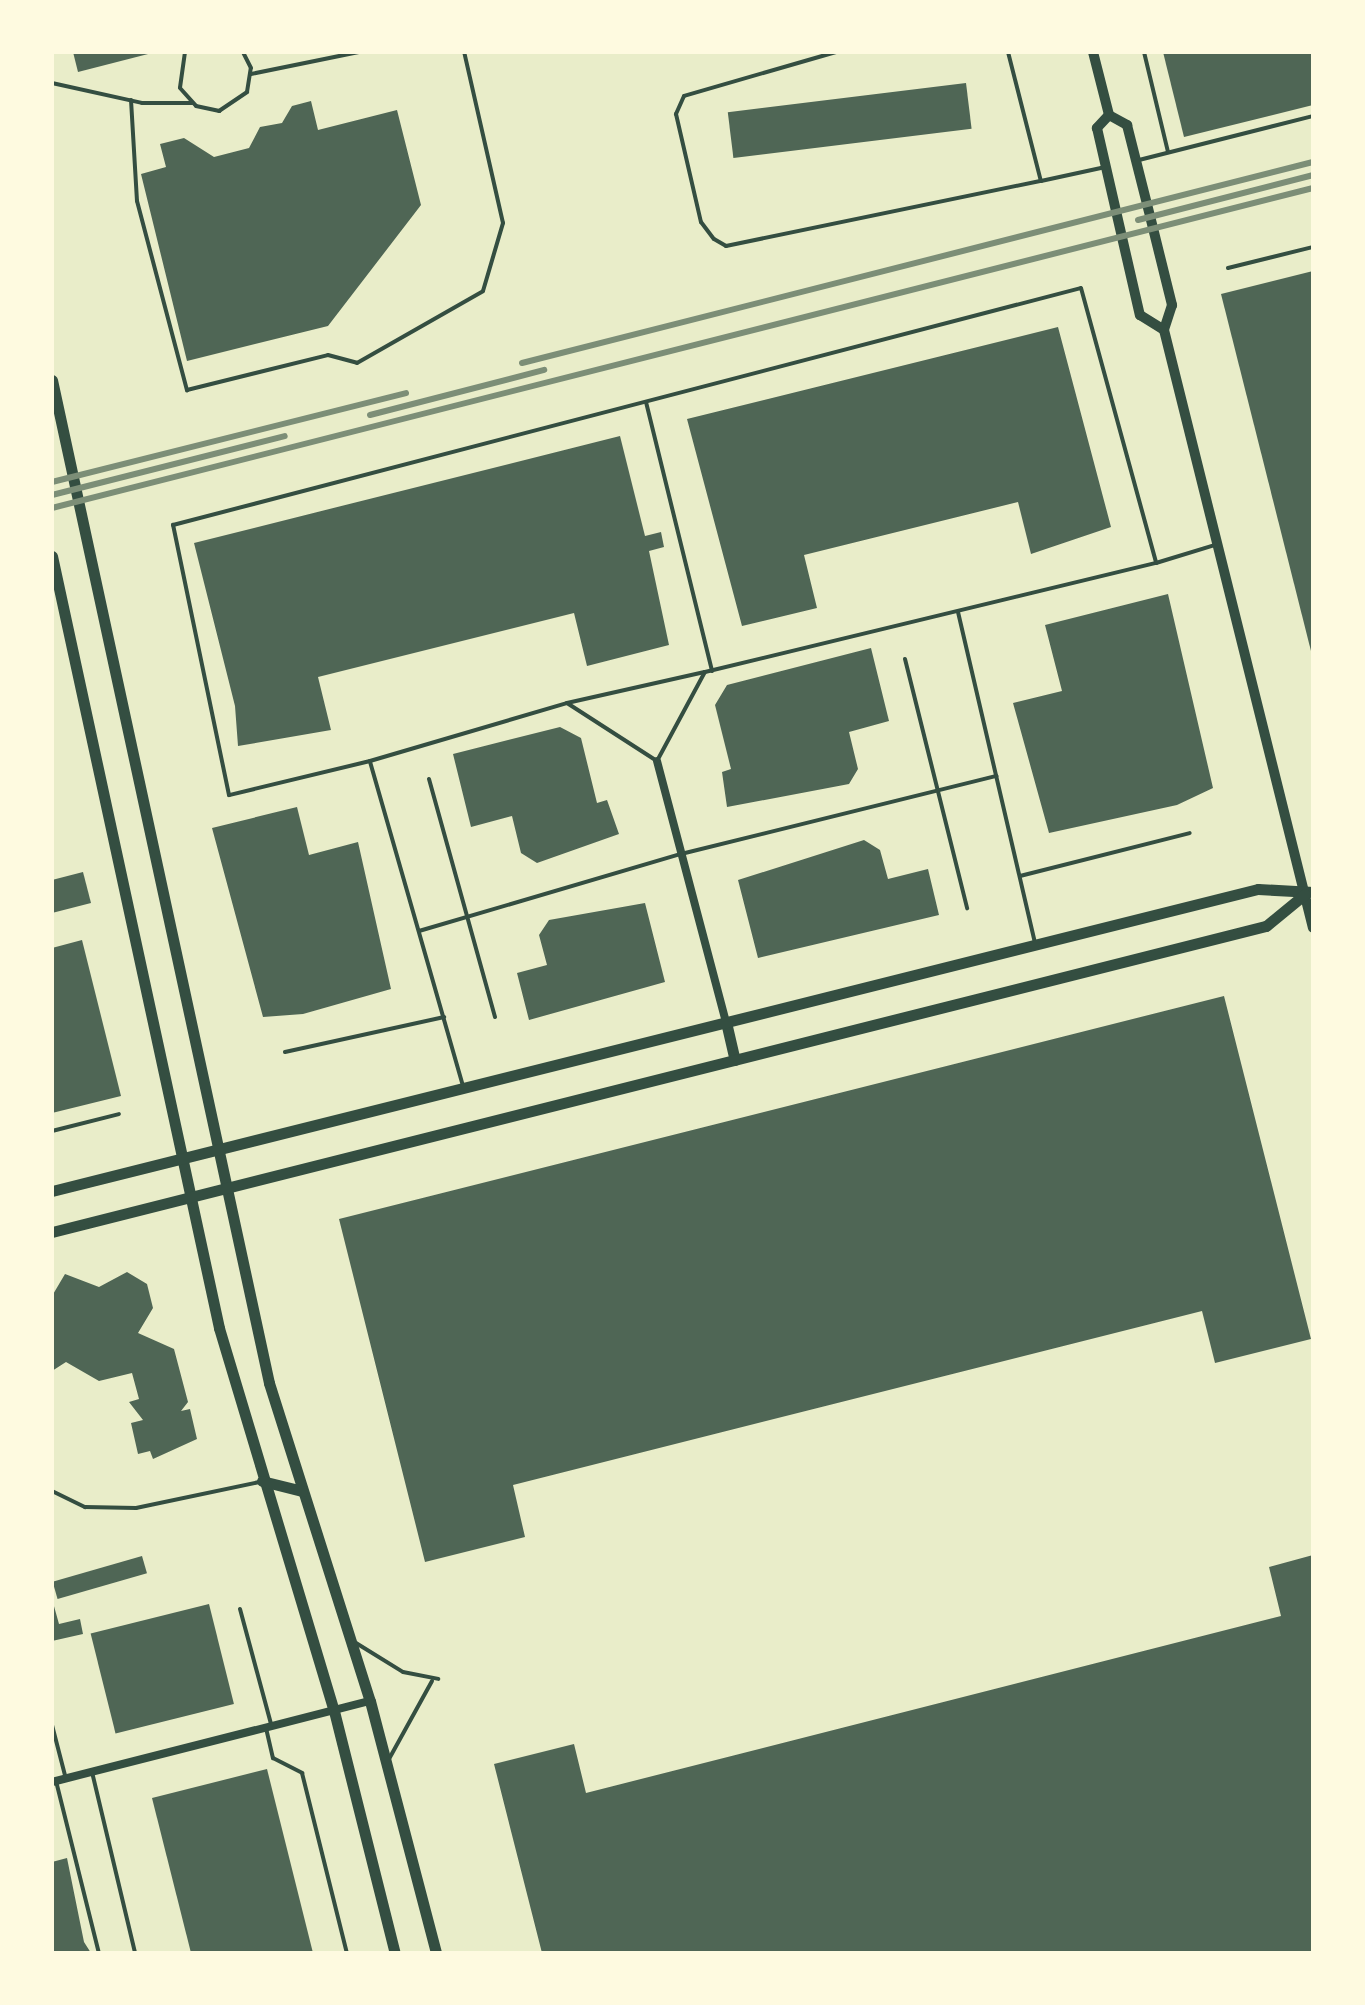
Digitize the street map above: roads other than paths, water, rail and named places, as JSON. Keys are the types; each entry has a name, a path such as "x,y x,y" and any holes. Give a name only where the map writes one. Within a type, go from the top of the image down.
{"main road":[{"path":"52,380 215,1149 269,1383 370,1701 436,1953"},
{"path":"52,556 190,1198 262,1481 334,1711 395,1953"},
{"path":"52,1191 1258,889 1309,893"},
{"path":"52,1232 1266,926 1309,893"},
{"path":"726,1022 735,1060"},
{"path":"262,1481 294,1483 303,1491"}],"street":[{"path":"1093,52 1109,115 1127,125 1172,305 1164,330 1215,545 1309,893 1313,928"},
{"path":"1109,115 1097,128 1140,315 1164,330"},
{"path":"657,761 726,1022"},
{"path":"58,1781 370,1701"}],"lane":[{"path":"185,52 178,75 192,103"},
{"path":"52,83 131,100 231,108 247,92 251,74 243,52"},
{"path":"251,74 359,52"},
{"path":"131,100 137,201 187,390 328,355 357,363 483,291 503,223 464,52"},
{"path":"836,52 684,96 676,114 701,222 714,239 726,246 1105,167"},
{"path":"1008,52 1041,181"},
{"path":"1144,52 1168,152"},
{"path":"1136,161 1313,116"},
{"path":"1228,268 1313,247"},
{"path":"1156,563 1081,288 173,525 229,795 370,761 567,703 958,612 1156,563 1215,545"},
{"path":"646,402 712,671"},
{"path":"958,612 1035,944"},
{"path":"905,659 967,908"},
{"path":"567,703 657,761 705,672"},
{"path":"370,761 464,1088"},
{"path":"419,931 681,854 996,776"},
{"path":"429,779 495,1017"},
{"path":"1020,876 1190,833"},
{"path":"285,1052 444,1017"},
{"path":"52,1131 119,1114"},
{"path":"52,1491 85,1507 136,1508 262,1481"},
{"path":"240,1609 269,1727 273,1758 302,1773 347,1953"},
{"path":"350,1640 403,1672 435,1680 387,1763"},
{"path":"52,1725 58,1781 99,1953"},
{"path":"92,1772 135,1953"}],"railway":[{"path":"522,363 1313,162"},
{"path":"1138,220 1313,175"},
{"path":"52,508 1313,188"},
{"path":"370,415 544,370"},
{"path":"52,482 406,393"},
{"path":"52,495 285,436"}]}
